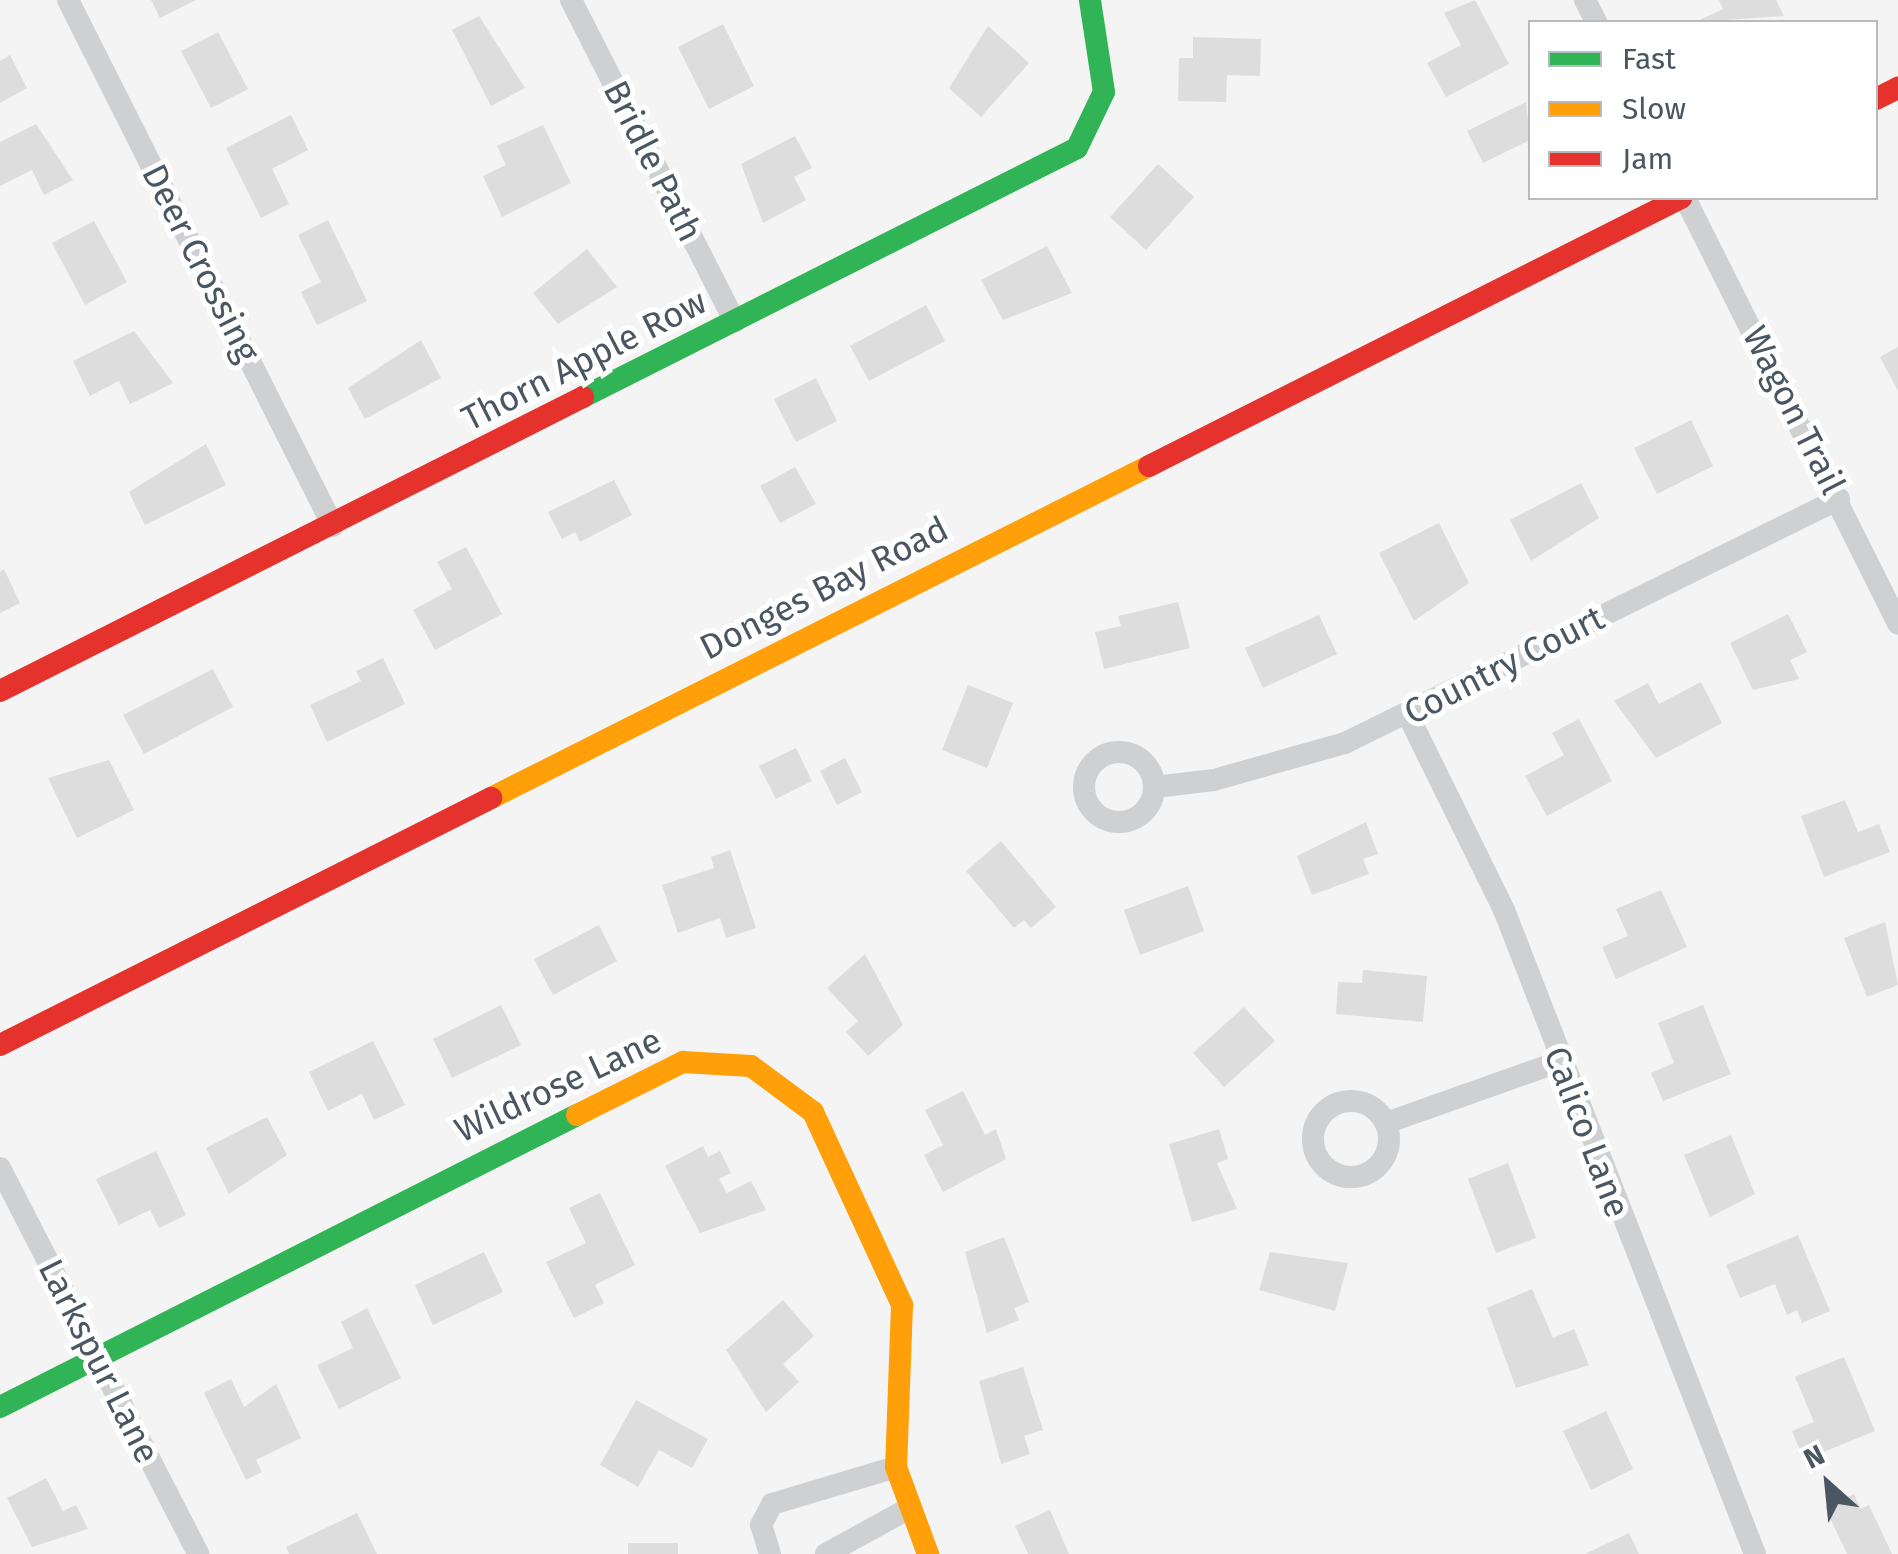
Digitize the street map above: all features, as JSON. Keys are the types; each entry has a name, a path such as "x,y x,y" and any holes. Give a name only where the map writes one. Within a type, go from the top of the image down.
{"street":[{"name":"Deer Crossing","path":"68,0 333,526"},
{"name":"Bridle Path","path":"570,0 735,322"},
{"name":"Thorn Apple Row","path":"0,691 1077,148 1104,92 1094,10"},
{"name":"Donges Bay Road","path":"0,1044 1679,200"},
{"name":"Wagon Trail","path":"1684,200 1839,499 1898,624"},
{"name":"Country Court","path":"1154,787 1279,764 1408,716 1839,499"},
{"name":"Calico Lane","path":"1408,716 1504,910 1558,1062 1754,1554"},
{"name":"Wildrose Lane","path":"0,1407 684,1062 751,1066 814,1112 902,1305 896,1467 908,1510 928,1554"},
{"path":"1386,1123 1558,1062"},
{"name":"Larkspur Lane","path":"0,1168 198,1554"},
{"path":"770,1554 761,1525 772,1504 896,1467"},
{"path":"826,1554 908,1510"}],"building":[{"path":"151,0 196,0 160,18"},
{"path":"1475,0 1509,64 1446,97 1427,63 1461,45 1444,13"},
{"path":"1719,0 1776,0 1784,16 1699,20 1723,9"},
{"path":"479,16 525,88 491,106 452,30"},
{"path":"723,24 754,86 709,109 678,47"},
{"path":"988,26 1029,63 981,117 949,88"},
{"path":"218,32 248,89 211,108 181,51"},
{"path":"1193,37 1261,39 1260,76 1227,75 1226,102 1178,101 1179,58 1193,58"},
{"path":"10,55 27,88 0,103 0,61"},
{"path":"1526,102 1528,141 1483,163 1467,131"},
{"path":"291,115 308,150 272,169 289,204 261,218 226,148"},
{"path":"36,124 73,180 44,195 32,170 0,186 0,142"},
{"path":"543,125 571,183 502,217 483,176 506,165 497,146"},
{"path":"795,136 812,168 794,177 806,200 763,223 741,164"},
{"path":"1158,164 1194,197 1146,250 1110,217"},
{"path":"328,220 367,301 317,325 301,292 321,282 298,235"},
{"path":"94,221 127,282 85,305 52,243"},
{"path":"1047,246 1072,293 1003,320 981,280"},
{"path":"587,249 617,287 558,324 533,293"},
{"path":"926,305 945,341 869,381 850,346"},
{"path":"134,331 173,383 130,404 119,381 90,396 73,361"},
{"path":"421,340 441,378 365,419 348,388"},
{"path":"1898,347 1898,391 1880,357"},
{"path":"816,378 837,421 796,442 774,399"},
{"path":"1691,420 1713,466 1657,494 1634,448"},
{"path":"206,444 226,485 145,525 129,492"},
{"path":"795,467 816,504 780,523 760,486"},
{"path":"614,480 632,515 580,542 575,532 562,539 548,512"},
{"path":"1581,483 1599,518 1531,561 1510,520"},
{"path":"1439,523 1469,583 1414,621 1379,553"},
{"path":"466,547 502,614 435,650 413,610 452,589 437,562"},
{"path":"4,569 20,603 0,613 0,572"},
{"path":"1178,602 1190,648 1104,669 1095,632 1121,626 1118,616"},
{"path":"1788,614 1807,652 1790,660 1799,679 1753,690 1730,643"},
{"path":"1319,615 1337,654 1263,688 1245,648"},
{"path":"383,658 405,704 327,742 310,705 361,681 356,671"},
{"path":"213,669 233,707 144,754 123,715"},
{"path":"1701,682 1722,723 1656,758 1614,701 1648,683 1659,704"},
{"path":"968,685 1013,703 987,768 942,750"},
{"path":"1579,719 1612,781 1547,816 1525,776 1564,755 1552,733"},
{"path":"796,748 812,781 776,799 759,766"},
{"path":"845,758 862,792 837,805 820,771"},
{"path":"109,760 134,810 77,838 48,778"},
{"path":"1845,800 1858,832 1879,824 1890,852 1824,877 1801,816"},
{"path":"1366,822 1378,854 1363,859 1369,874 1312,895 1297,856"},
{"path":"1001,841 1056,907 1031,928 1024,920 1014,928 966,871"},
{"path":"730,850 756,928 726,938 720,918 678,933 662,885 714,868 711,857"},
{"path":"1188,886 1204,931 1140,955 1124,910"},
{"path":"1661,890 1687,947 1616,979 1602,947 1628,936 1616,909"},
{"path":"1885,922 1898,985 1867,997 1844,938"},
{"path":"599,925 617,961 553,995 534,959"},
{"path":"865,954 903,1025 868,1056 846,1032 858,1021 827,988"},
{"path":"1363,970 1427,976 1423,1022 1336,1014 1338,982 1362,983"},
{"path":"501,1005 521,1045 452,1078 433,1039"},
{"path":"1703,1005 1731,1074 1663,1101 1651,1073 1674,1063 1658,1023"},
{"path":"1244,1007 1275,1041 1224,1087 1193,1053"},
{"path":"373,1041 405,1105 374,1120 362,1094 328,1111 309,1072"},
{"path":"963,1091 985,1135 996,1129 1006,1159 943,1192 924,1155 943,1145 925,1110"},
{"path":"267,1117 287,1155 229,1194 206,1148"},
{"path":"1219,1129 1228,1159 1217,1163 1237,1209 1192,1222 1169,1144"},
{"path":"1731,1135 1755,1194 1710,1217 1684,1155"},
{"path":"703,1146 708,1157 720,1151 731,1173 719,1179 727,1193 751,1181 766,1210 700,1233 665,1166"},
{"path":"156,1151 186,1215 159,1228 150,1210 119,1225 96,1179"},
{"path":"1508,1163 1536,1238 1496,1253 1468,1179"},
{"path":"600,1193 635,1265 595,1285 604,1303 574,1318 546,1262 586,1243 569,1208"},
{"path":"1798,1235 1830,1311 1802,1323 1797,1310 1787,1315 1775,1284 1740,1298 1726,1265"},
{"path":"1004,1237 1029,1302 1014,1308 1019,1320 987,1333 965,1252"},
{"path":"484,1252 503,1292 433,1325 415,1285"},
{"path":"1270,1252 1348,1263 1335,1311 1259,1290"},
{"path":"1532,1289 1553,1338 1574,1329 1589,1365 1516,1388 1487,1308"},
{"path":"783,1300 814,1336 783,1364 799,1382 766,1412 726,1350"},
{"path":"367,1308 401,1378 339,1409 317,1365 353,1348 341,1322"},
{"path":"1844,1357 1875,1431 1804,1460 1792,1431 1814,1422 1795,1377"},
{"path":"1023,1367 1043,1430 1024,1436 1030,1454 1001,1464 979,1381"},
{"path":"231,1379 244,1407 276,1384 301,1438 256,1460 262,1472 246,1480 204,1393"},
{"path":"636,1400 708,1439 692,1468 659,1450 638,1487 600,1465"},
{"path":"1606,1411 1633,1469 1591,1490 1563,1431"},
{"path":"46,1478 63,1511 76,1505 88,1529 32,1547 7,1498"},
{"path":"1854,1494 1861,1509 1869,1505 1892,1554 1847,1554 1825,1507"},
{"path":"1050,1510 1069,1554 1028,1554 1015,1526"},
{"path":"357,1513 377,1554 289,1554 286,1547"},
{"path":"1629,1533 1639,1554 1585,1554"},
{"path":"628,1543 678,1543 678,1554 628,1554"}],"traffic: fast":[{"path":"583,397 1077,148 1104,92 1090,0"},
{"path":"0,1407 577,1115"}],"traffic: slow":[{"path":"491,798 1149,466"},
{"path":"577,1115 683,1062 751,1066 813,1112 902,1305 896,1467 928,1554"}],"traffic: jam":[{"path":"1878,98 1898,88"},
{"path":"1149,466 1677,200"},
{"path":"0,691 583,397"},
{"path":"0,1045 491,798"}]}
